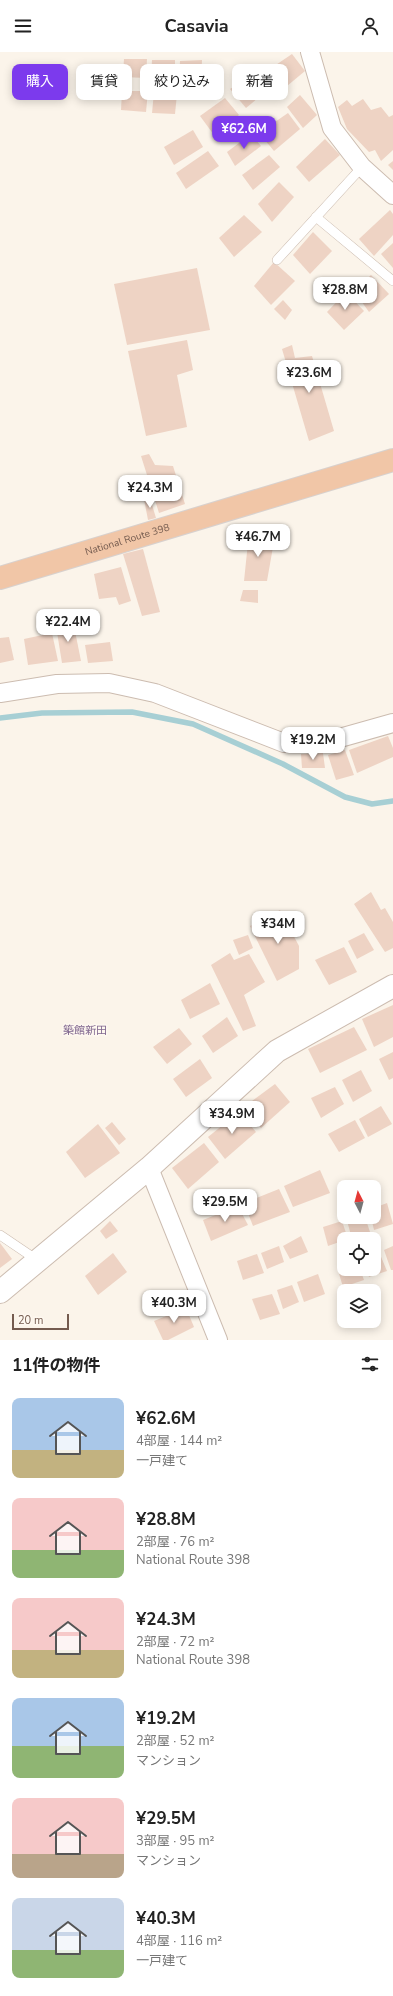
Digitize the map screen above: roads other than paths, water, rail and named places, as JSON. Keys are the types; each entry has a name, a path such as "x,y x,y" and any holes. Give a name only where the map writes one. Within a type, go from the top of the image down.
{"highway":[{"name":"National Route 398","path":"0,578 393,460"}],"street":[{"path":"311,52 332,128 362,167 393,195"},
{"path":"0,693 57,684 109,684 155,693 284,743 322,743 393,723"},
{"path":"0,1292 150,1168 277,1051 393,986"},
{"path":"150,1168 218,1340"}],"lane":[{"path":"277,260 362,167"},
{"path":"316,217 393,281"},
{"path":"0,1235 38,1260"}],"waterway":[{"path":"0,718 42,713 132,712 193,724 283,764 345,797 372,804 393,801"}],"district":[{"name":"築館新田","path":"85,1030"}]}
